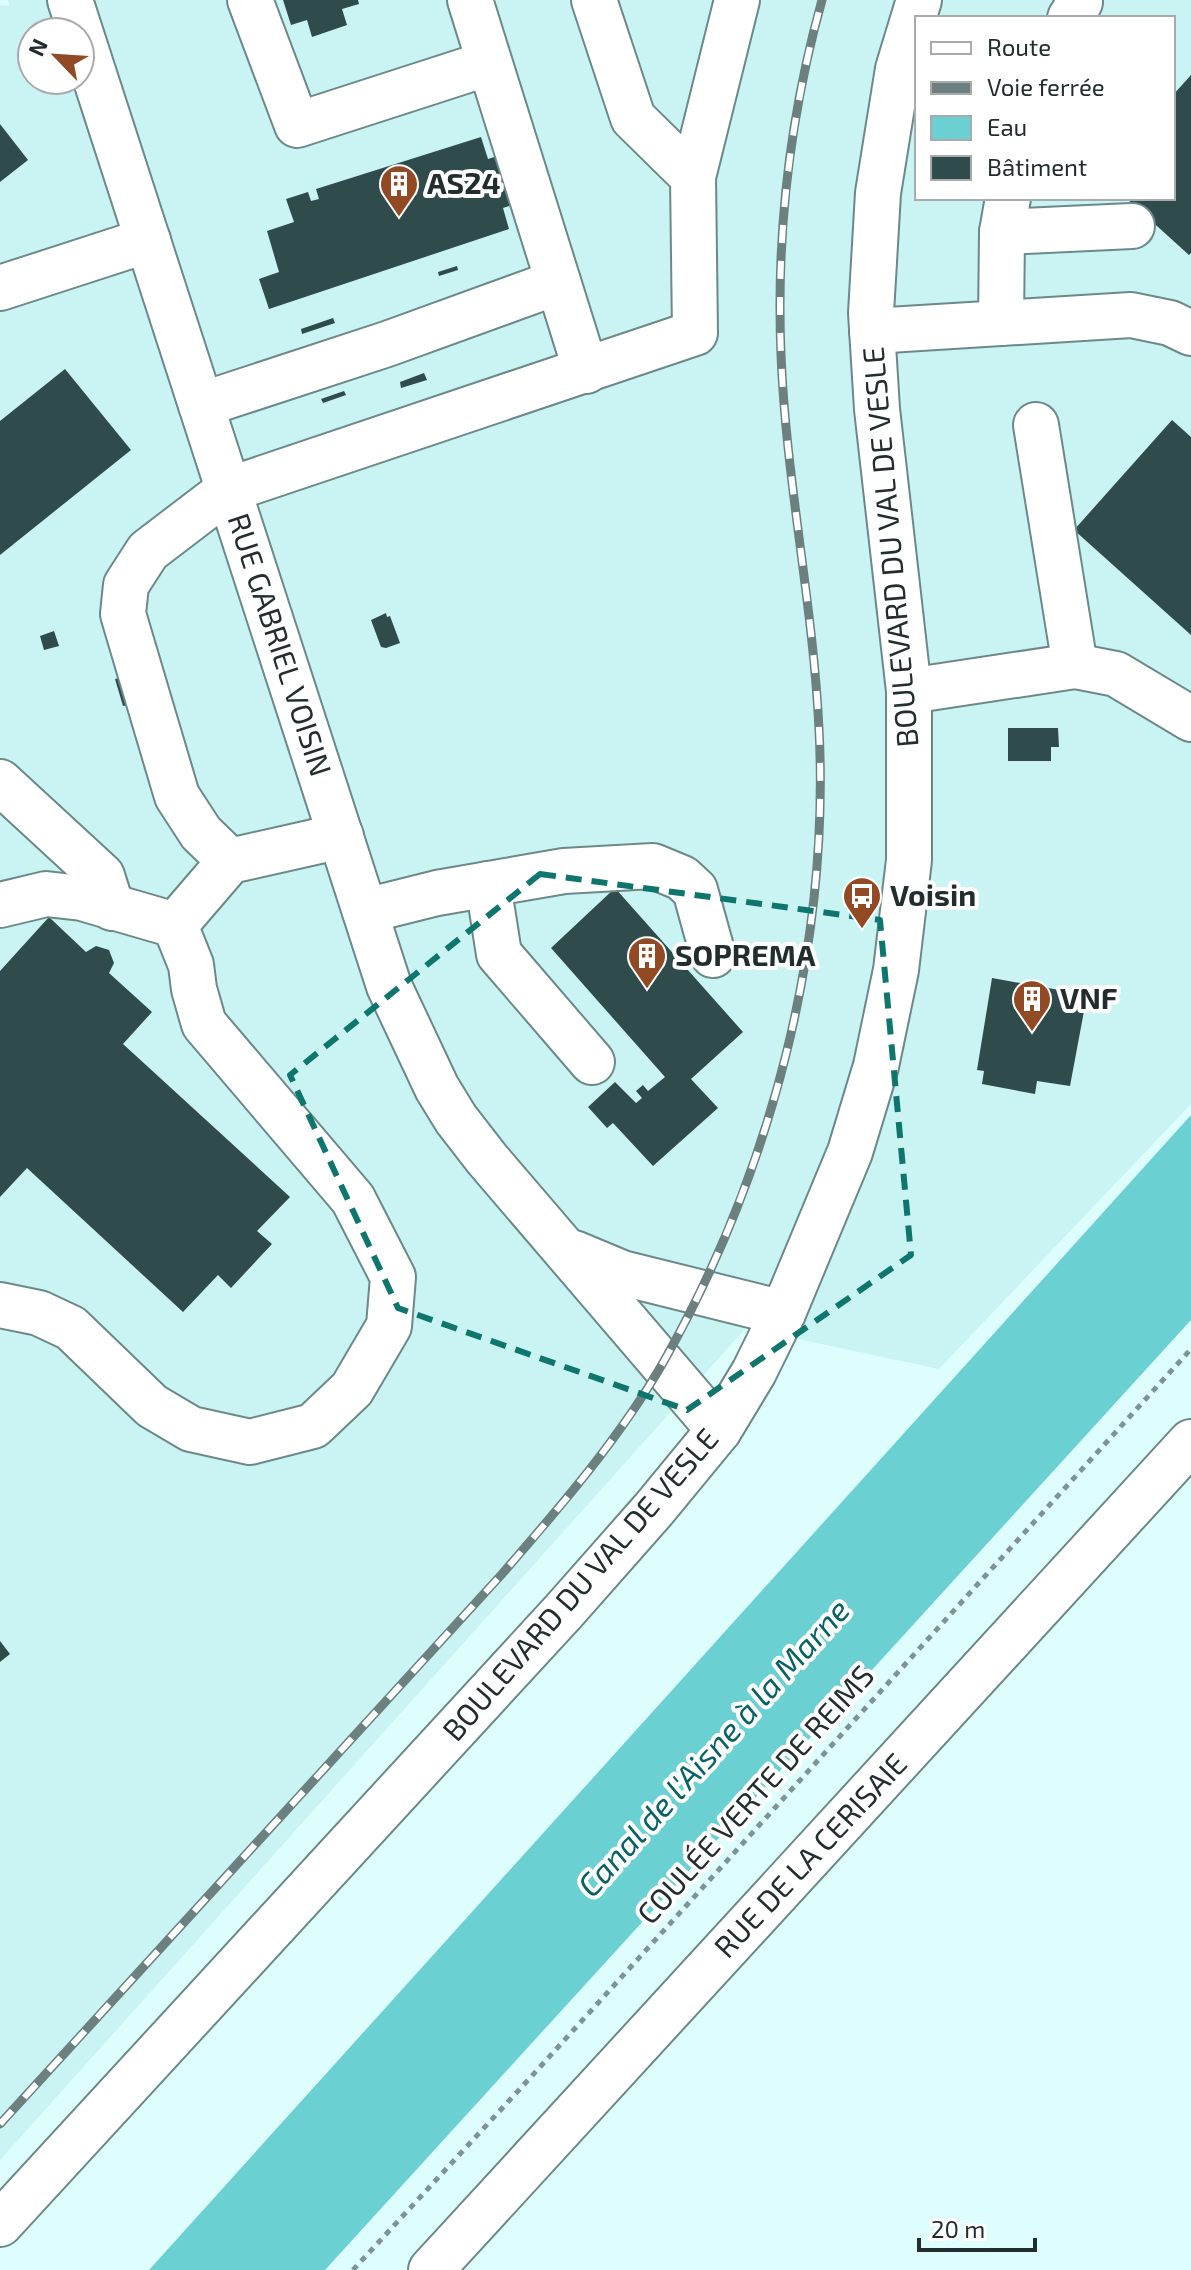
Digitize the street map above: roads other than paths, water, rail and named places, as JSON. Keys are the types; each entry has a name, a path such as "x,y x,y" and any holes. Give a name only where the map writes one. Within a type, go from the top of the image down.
{"street":[{"name":"RUE GABRIEL VOISIN","path":"70,0 389,986 437,1088 456,1119 719,1430"},
{"path":"250,0 297,125 489,63"},
{"path":"470,0 586,371"},
{"path":"594,0 633,118 693,177"},
{"path":"230,861 201,833 177,796 123,614 126,585 148,551 228,490 695,333 693,177 736,0"},
{"name":"BOULEVARD DU VAL DE VESLE","path":"0,2224 564,1611 719,1430 754,1372 783,1313 850,1152 876,1066 896,970 909,860 909,691 879,425 872,331 878,193 898,69 919,0"},
{"path":"1001,323 1005,215 1132,226"},
{"path":"0,288 148,240"},
{"path":"201,405 387,344 558,282"},
{"path":"872,331 1131,315 1184,318"},
{"path":"1036,425 1075,666"},
{"path":"909,691 1075,666 1116,674 1191,719"},
{"path":"0,782 102,876 112,908"},
{"path":"175,925 230,861 341,836"},
{"path":"365,911 437,893 564,871 653,866 682,878 695,890 713,955"},
{"path":"488,884 499,954 592,1062"},
{"path":"0,905 46,894 82,898 175,925"},
{"path":"0,1305 39,1313 71,1328 152,1406 191,1429 250,1442 313,1426 352,1389 389,1326 393,1277 353,1199 204,1024 191,965 175,925"},
{"name":"RUE GABRIEL VOISIN","path":"567,1249 622,1273 783,1313"},
{"name":"RUE DE LA CERISAIE","path":"431,2270 1191,1442"}],"water":[{"name":"Canal de l'Aisne à la Marne","path":"1191,1115 1191,1320 325,2270 149,2270"}],"railway":[{"path":"0,2124 502,1574 609,1445 664,1361 702,1288 735,1213 763,1135 786,1056 803,975 814,893 820,811 816,682 784,402 780,310 783,221 794,131 822,0"}],"place":[{"name":"AS24","path":"399,218"},
{"name":"Voisin","path":"862,930"},
{"name":"SOPREMA","path":"647,990"},
{"name":"VNF","path":"1032,1033"}]}
